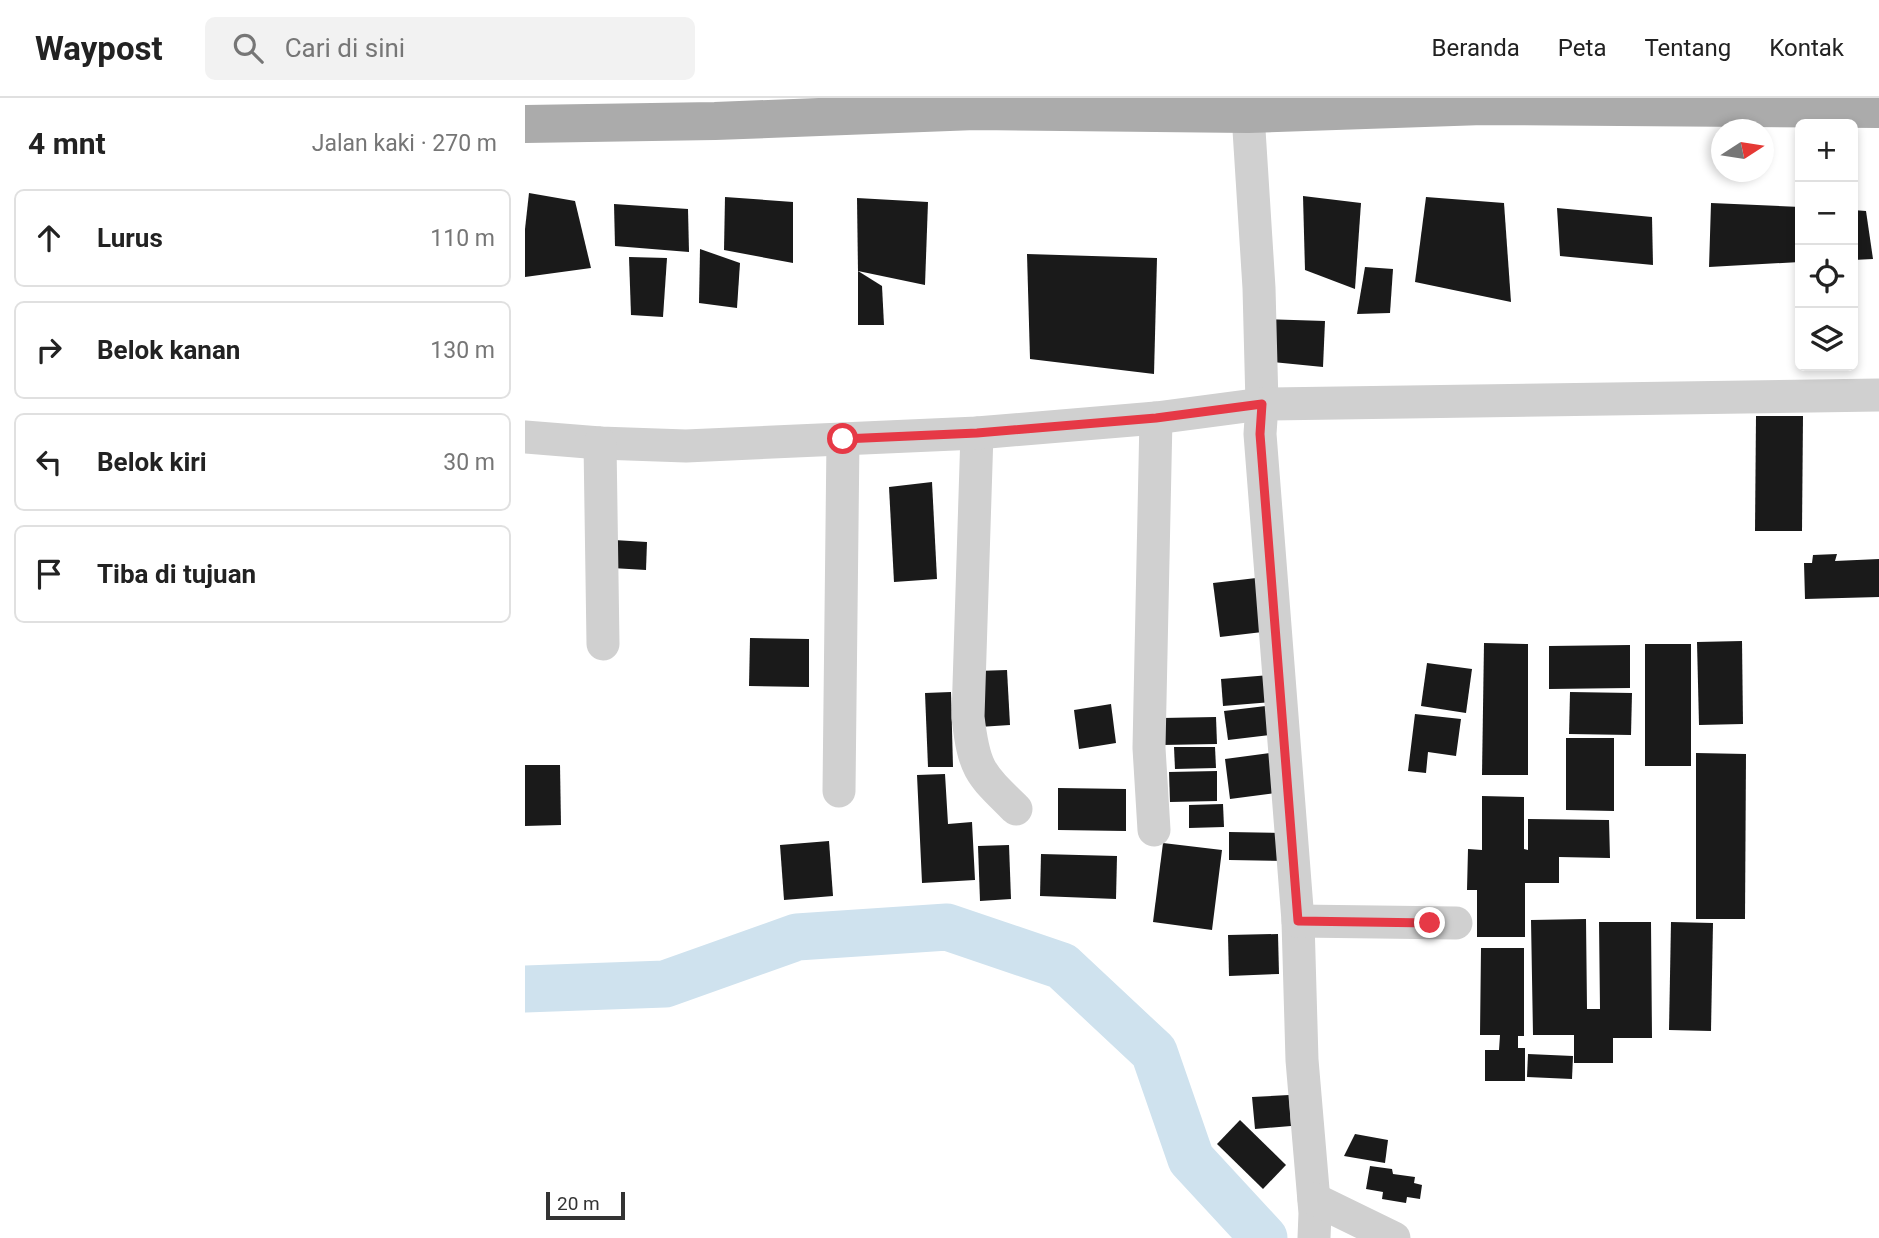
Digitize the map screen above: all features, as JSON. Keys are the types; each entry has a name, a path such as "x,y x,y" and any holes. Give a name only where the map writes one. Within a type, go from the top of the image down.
{"main road":[{"path":"525,124 1245,106 1879,109"}],"street":[{"path":"1245,106 1258,288 1262,404 1260,434 1298,921 1302,1060 1314,1216 1394,1238"},
{"path":"525,437 686,446 977,433 1156,418 1262,404 1879,395"},
{"path":"1154,830 1149,748 1156,418"},
{"path":"977,433 968,717 975,761 986,779 1016,809"},
{"path":"839,791 843,439"},
{"path":"600,443 603,644"},
{"path":"1298,921 1456,923"}],"building":[{"path":"529,193 575,201 591,268 525,277 525,229"},
{"path":"1303,196 1361,203 1355,289 1305,270"},
{"path":"725,197 793,202 793,263 724,250"},
{"path":"1426,197 1504,203 1511,302 1415,282"},
{"path":"857,198 928,202 925,285 858,271"},
{"path":"1711,203 1795,207 1795,262 1709,267"},
{"path":"614,204 688,209 689,252 615,246"},
{"path":"1557,208 1652,217 1653,265 1560,256"},
{"path":"1858,210 1866,211 1873,259 1858,260"},
{"path":"700,249 740,263 737,308 699,303"},
{"path":"1027,254 1157,258 1154,374 1030,359"},
{"path":"629,257 667,258 663,317 631,315"},
{"path":"1365,267 1393,269 1390,313 1357,314"},
{"path":"858,271 882,286 884,325 858,325"},
{"path":"1259,319 1325,321 1323,367 1262,361"},
{"path":"1756,416 1803,416 1802,531 1755,531"},
{"path":"932,482 937,579 894,582 889,487"},
{"path":"614,540 647,542 646,570 612,568"},
{"path":"1837,554 1835,561 1879,559 1879,597 1805,599 1804,563 1812,563 1813,555"},
{"path":"1265,577 1271,631 1220,637 1213,583"},
{"path":"750,638 809,639 809,687 749,686"},
{"path":"1742,641 1743,724 1699,725 1697,642"},
{"path":"1484,643 1528,644 1528,775 1482,775"},
{"path":"1645,644 1691,644 1691,766 1645,766"},
{"path":"1630,645 1630,688 1549,689 1549,646"},
{"path":"1427,663 1472,669 1466,713 1421,706"},
{"path":"1007,670 1010,725 979,727 977,671"},
{"path":"1270,675 1272,702 1223,706 1221,679"},
{"path":"951,692 953,767 928,767 925,693"},
{"path":"1570,692 1632,693 1631,735 1569,734"},
{"path":"1111,704 1116,743 1079,749 1074,710"},
{"path":"1275,705 1278,734 1228,740 1224,711"},
{"path":"1415,714 1461,719 1456,756 1428,752 1426,773 1408,771"},
{"path":"1216,717 1217,744 1162,745 1162,718"},
{"path":"1566,738 1614,738 1614,811 1566,810"},
{"path":"1174,747 1215,747 1216,768 1175,769"},
{"path":"1270,753 1275,793 1230,799 1225,759"},
{"path":"1696,753 1746,754 1745,919 1696,919"},
{"path":"525,765 560,765 561,825 525,826"},
{"path":"1217,771 1217,801 1170,802 1169,772"},
{"path":"945,774 948,824 972,822 975,880 922,883 917,775"},
{"path":"1058,788 1126,789 1126,831 1058,830"},
{"path":"1482,796 1524,797 1524,849 1528,850 1528,819 1609,820 1610,858 1559,857 1559,883 1525,883 1525,937 1477,937 1477,890 1467,890 1468,849 1482,850"},
{"path":"1223,804 1224,827 1189,828 1189,805"},
{"path":"1229,832 1287,833 1287,861 1229,860"},
{"path":"829,841 833,896 784,900 780,845"},
{"path":"1163,843 1222,850 1212,930 1153,922"},
{"path":"1009,845 1011,899 980,901 978,846"},
{"path":"1041,854 1117,856 1116,899 1040,896"},
{"path":"1586,919 1587,1009 1600,1009 1599,922 1651,922 1652,1038 1613,1038 1613,1063 1574,1063 1574,1035 1533,1035 1531,920"},
{"path":"1671,922 1713,923 1711,1031 1669,1030"},
{"path":"1278,934 1279,974 1229,976 1228,935"},
{"path":"1481,948 1524,948 1524,1036 1518,1036 1518,1048 1525,1048 1525,1081 1485,1081 1485,1050 1499,1050 1500,1035 1480,1035"},
{"path":"1528,1054 1573,1056 1572,1079 1527,1077"},
{"path":"1289,1095 1291,1126 1255,1129 1252,1097"},
{"path":"1240,1120 1286,1165 1263,1189 1217,1144"},
{"path":"1355,1134 1388,1140 1385,1163 1344,1156"},
{"path":"1370,1166 1392,1169 1393,1174 1415,1177 1414,1183 1422,1185 1420,1199 1407,1197 1406,1203 1382,1199 1383,1192 1366,1189"}],"waterway":[{"path":"525,989 665,984 797,937 947,927 1062,966 1154,1052 1191,1159 1264,1238"}],"route":[{"path":"843,439 977,433 1156,418 1262,404 1260,434 1298,921 1430,923"}]}
